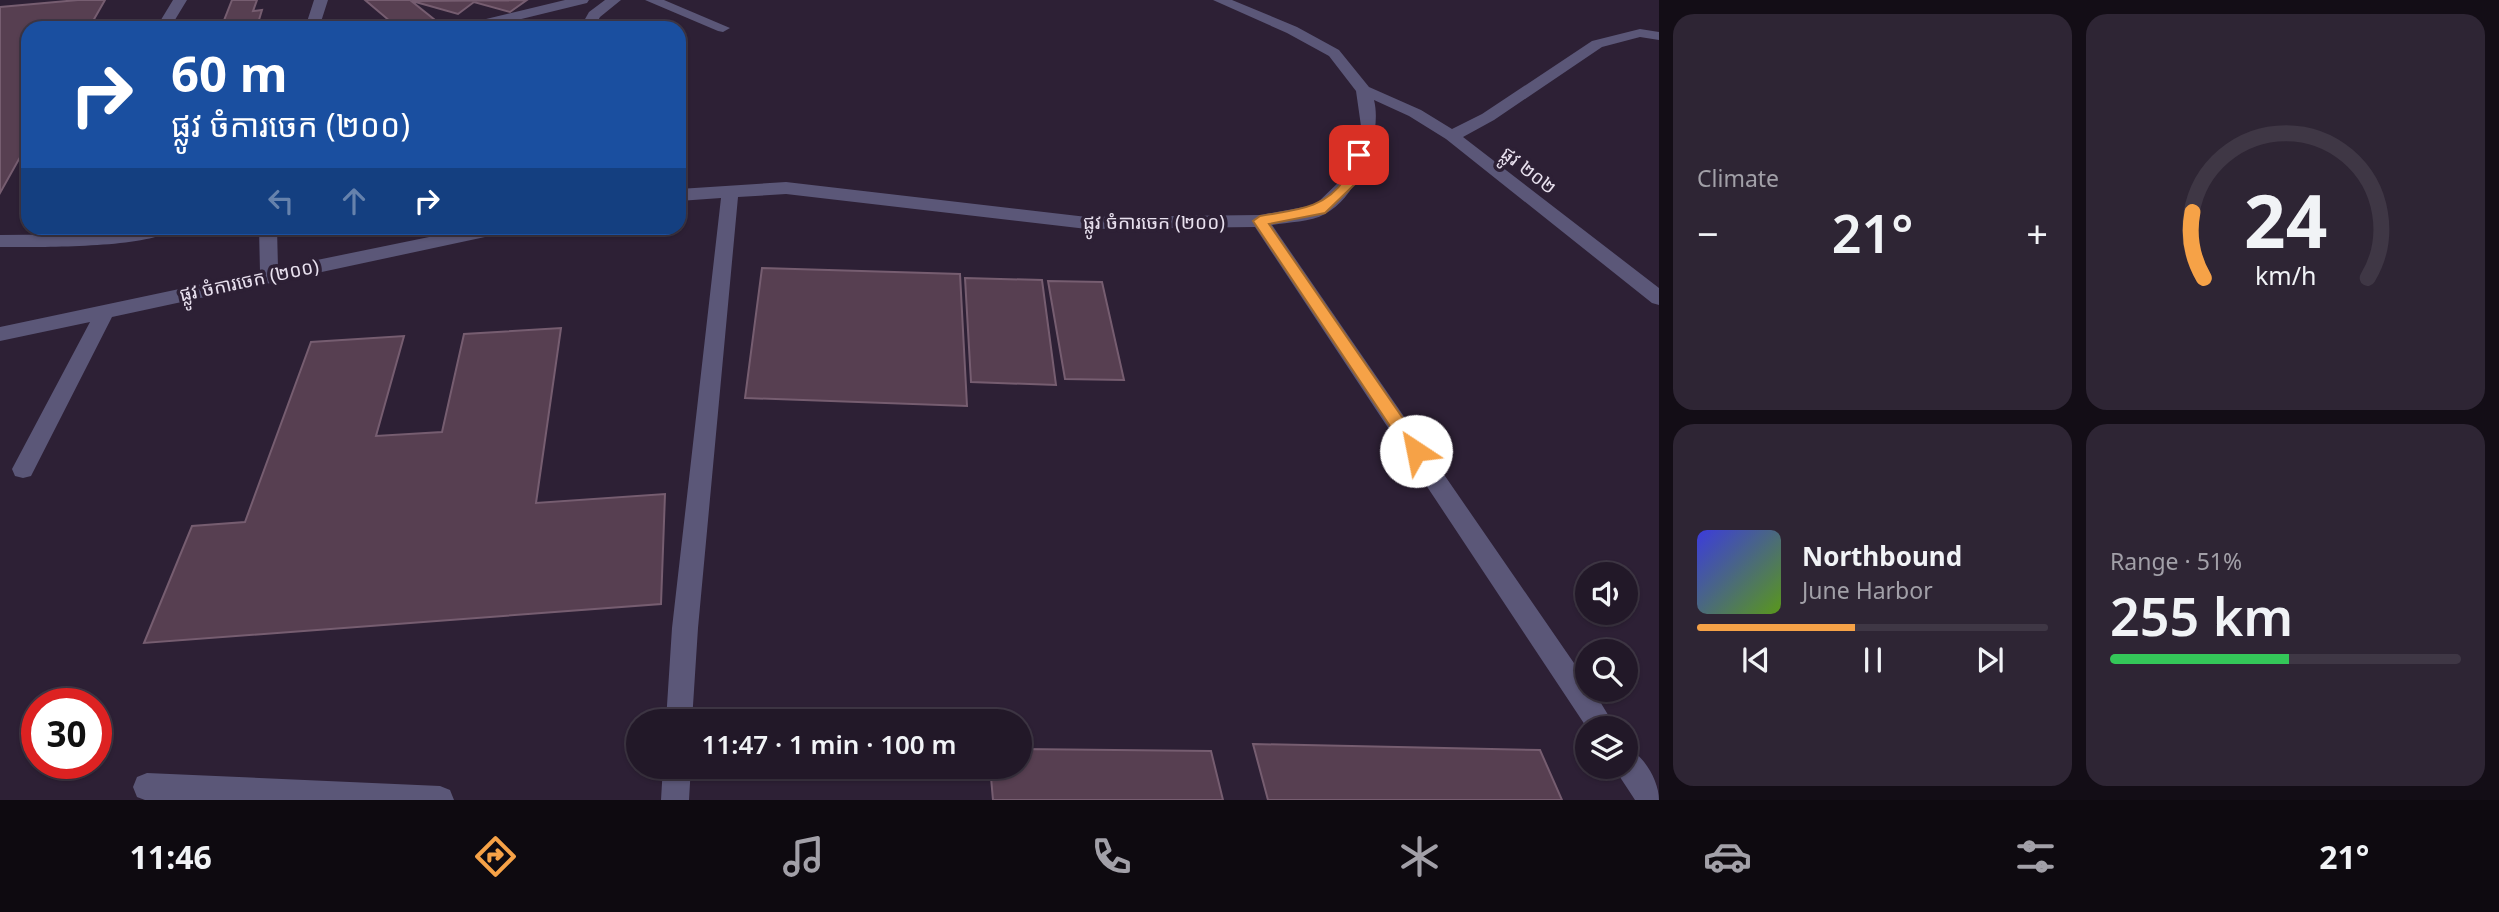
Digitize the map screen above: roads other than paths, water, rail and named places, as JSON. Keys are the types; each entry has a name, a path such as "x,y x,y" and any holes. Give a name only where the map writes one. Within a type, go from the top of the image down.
{"street":[{"path":"167,21 180,0"},
{"path":"314,21 321,0"},
{"path":"507,21 582,0"},
{"path":"591,21 594,15 614,0"},
{"path":"652,0 723,28"},
{"path":"1220,0 1292,30 1334,53 1364,90"},
{"path":"1250,12 1265,0"},
{"path":"1452,136 1488,117 1597,44 1640,33 1659,36"},
{"name":"ផ្លូវ ២០២","path":"1364,90 1415,113 1452,136 1659,298"},
{"name":"ផ្លូវ ចំការចេក (២០០)","path":"686,194 786,188 1087,223 1260,221 1320,210 1350,181 1368,126 1369,111 1364,90"},
{"path":"681,709 685,628 730,190"},
{"path":"1260,221 1595,716"},
{"path":"0,241 101,240 127,235"},
{"path":"268,235 270,275"},
{"name":"ផ្លូវ ចំការចេក (២០០)","path":"0,334 465,235"},
{"path":"23,470 106,310"},
{"path":"675,800 676,779"},
{"path":"1638,779 1652,800"},
{"path":"147,787 440,800"}]}
